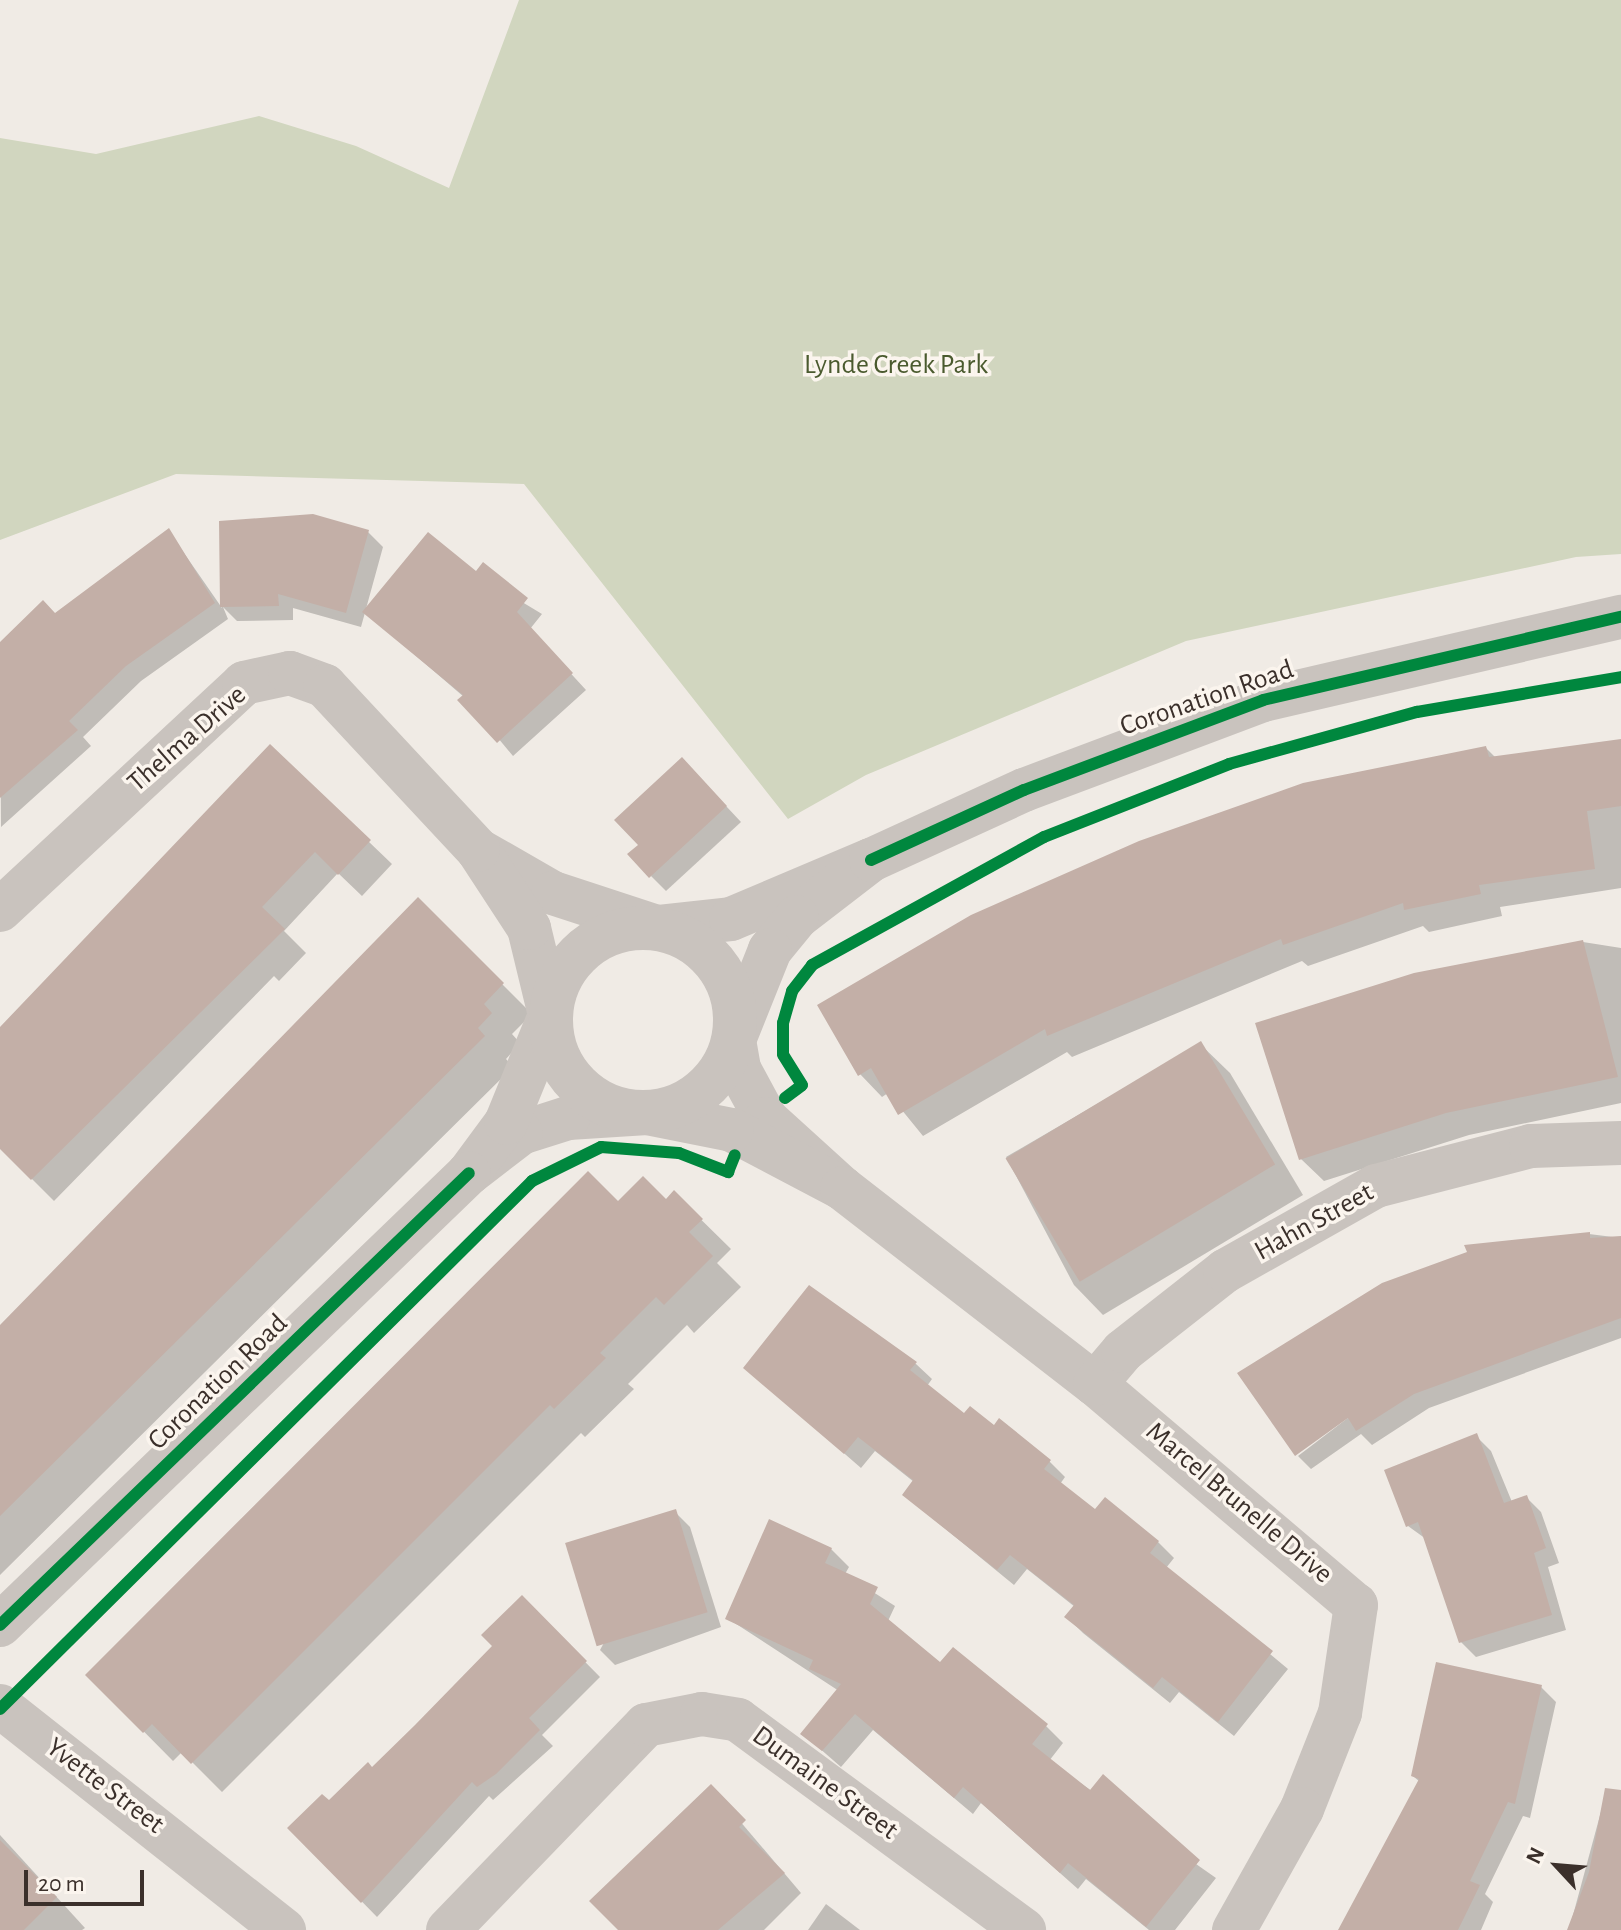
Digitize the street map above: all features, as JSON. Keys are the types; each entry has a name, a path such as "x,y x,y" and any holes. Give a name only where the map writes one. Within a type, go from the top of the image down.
{"street":[{"name":"Coronation Road","path":"657,927 731,919 871,860 1024,790 1263,700 1621,617"},
{"name":"Thelma Drive","path":"0,910 244,683 290,673 325,686 464,837 529,928 550,1015"},
{"name":"Thelma Drive","path":"464,837 553,893 657,927"},
{"name":"Coronation Road","path":"734,1040 751,983 770,950 797,917 871,860"},
{"path":"657,927 686,937 719,968 736,1010 734,1040 703,1091 647,1113 589,1096 567,1074 550,1015 573,958 626,928 657,927"},
{"name":"Coronation Road","path":"469,1173 506,1123 550,1015"},
{"name":"Marcel Brunelle Drive","path":"734,1040 749,1094 766,1119 842,1188 1095,1384 1356,1605 1340,1713 1302,1809 1234,1930"},
{"name":"Coronation Road","path":"0,1625 469,1173 521,1133 568,1118 647,1113"},
{"name":"Marcel Brunelle Drive","path":"647,1113 732,1130 842,1188"},
{"name":"Hahn Street","path":"1095,1384 1123,1351 1225,1271 1376,1186 1531,1146 1621,1143"},
{"name":"Yvette Street","path":"0,1706 284,1930"},
{"name":"Dumaine Street","path":"448,1930 646,1725 702,1714 738,1720 1024,1930"}],"green space":[{"name":"Lynde Creek Park","path":"519,0 1621,0 1621,554 1576,557 1186,641 866,775 788,819 524,484 176,474 0,540 0,138 96,154 259,116 356,146 449,188"}],"building":[{"path":"313,514 369,530 346,613 278,594 279,606 220,607 219,521"},
{"path":"169,528 215,603 126,666 69,721 78,730 0,798 0,642 43,600 55,613"},
{"path":"428,532 476,571 483,562 528,598 517,612 573,673 497,743 457,700 463,695 362,612"},
{"path":"1621,739 1621,806 1587,811 1595,869 1479,885 1481,894 1404,910 1403,903 1283,945 1281,939 1047,1036 1045,1029 898,1115 871,1068 858,1076 817,1005 971,915 1139,841 1303,783 1486,746 1489,757"},
{"path":"270,744 371,840 338,875 315,852 262,907 285,929 31,1180 0,1149 0,1027"},
{"path":"682,757 727,806 649,878 627,854 638,845 614,820"},
{"path":"418,897 504,983 484,1004 492,1013 478,1028 485,1036 0,1516 0,1325"},
{"path":"1583,940 1618,1077 1446,1113 1299,1160 1255,1023 1414,973"},
{"path":"1201,1041 1275,1164 1080,1282 1006,1158"},
{"path":"588,1171 618,1201 643,1176 666,1199 674,1190 703,1219 689,1232 713,1256 664,1305 656,1297 600,1353 606,1358 554,1409 550,1405 191,1764 152,1724 143,1733 85,1675"},
{"path":"1590,1232 1590,1238 1621,1236 1621,1318 1414,1394 1356,1431 1348,1418 1295,1456 1237,1373 1382,1283 1467,1252 1464,1245"},
{"path":"809,1285 917,1362 910,1370 964,1413 970,1406 994,1425 999,1418 1051,1460 1044,1469 1095,1509 1105,1497 1159,1541 1150,1553 1273,1651 1218,1722 1162,1677 1153,1688 1064,1617 1074,1605 1010,1555 997,1570 902,1495 913,1480 858,1437 844,1454 743,1368"},
{"path":"1477,1433 1504,1503 1527,1495 1546,1548 1534,1553 1552,1615 1459,1643 1418,1522 1406,1527 1384,1470"},
{"path":"676,1509 708,1612 597,1646 565,1543"},
{"path":"769,1519 832,1548 825,1563 878,1587 870,1604 940,1662 953,1647 1048,1724 1032,1744 1090,1790 1103,1774 1200,1860 1146,1927 1068,1863 1060,1873 963,1787 954,1798 855,1714 822,1751 800,1734 841,1684 809,1669 813,1660 725,1619"},
{"path":"522,1595 587,1661 529,1718 540,1730 496,1774 477,1787 472,1782 361,1903 287,1828 322,1794 329,1800 368,1762 372,1767 415,1725 492,1646 481,1635"},
{"path":"1436,1662 1542,1685 1515,1804 1508,1802 1470,1881 1480,1885 1458,1930 1338,1930 1419,1779 1411,1776"},
{"path":"711,1784 746,1820 739,1827 785,1873 718,1930 618,1930 589,1901"},
{"path":"1605,1788 1621,1790 1621,1930 1567,1930 1589,1872"},
{"path":"0,1840 57,1897 24,1930 0,1930"}],"cycle path":[{"path":"871,860 1024,790 1263,700 1621,617"},
{"path":"785,1098 802,1085 783,1054 783,1023 792,991 812,965 1044,837 1229,764 1417,712 1621,677"},
{"path":"0,1709 532,1181 601,1147 679,1153 728,1172 735,1155"},
{"path":"0,1625 469,1173"}]}
